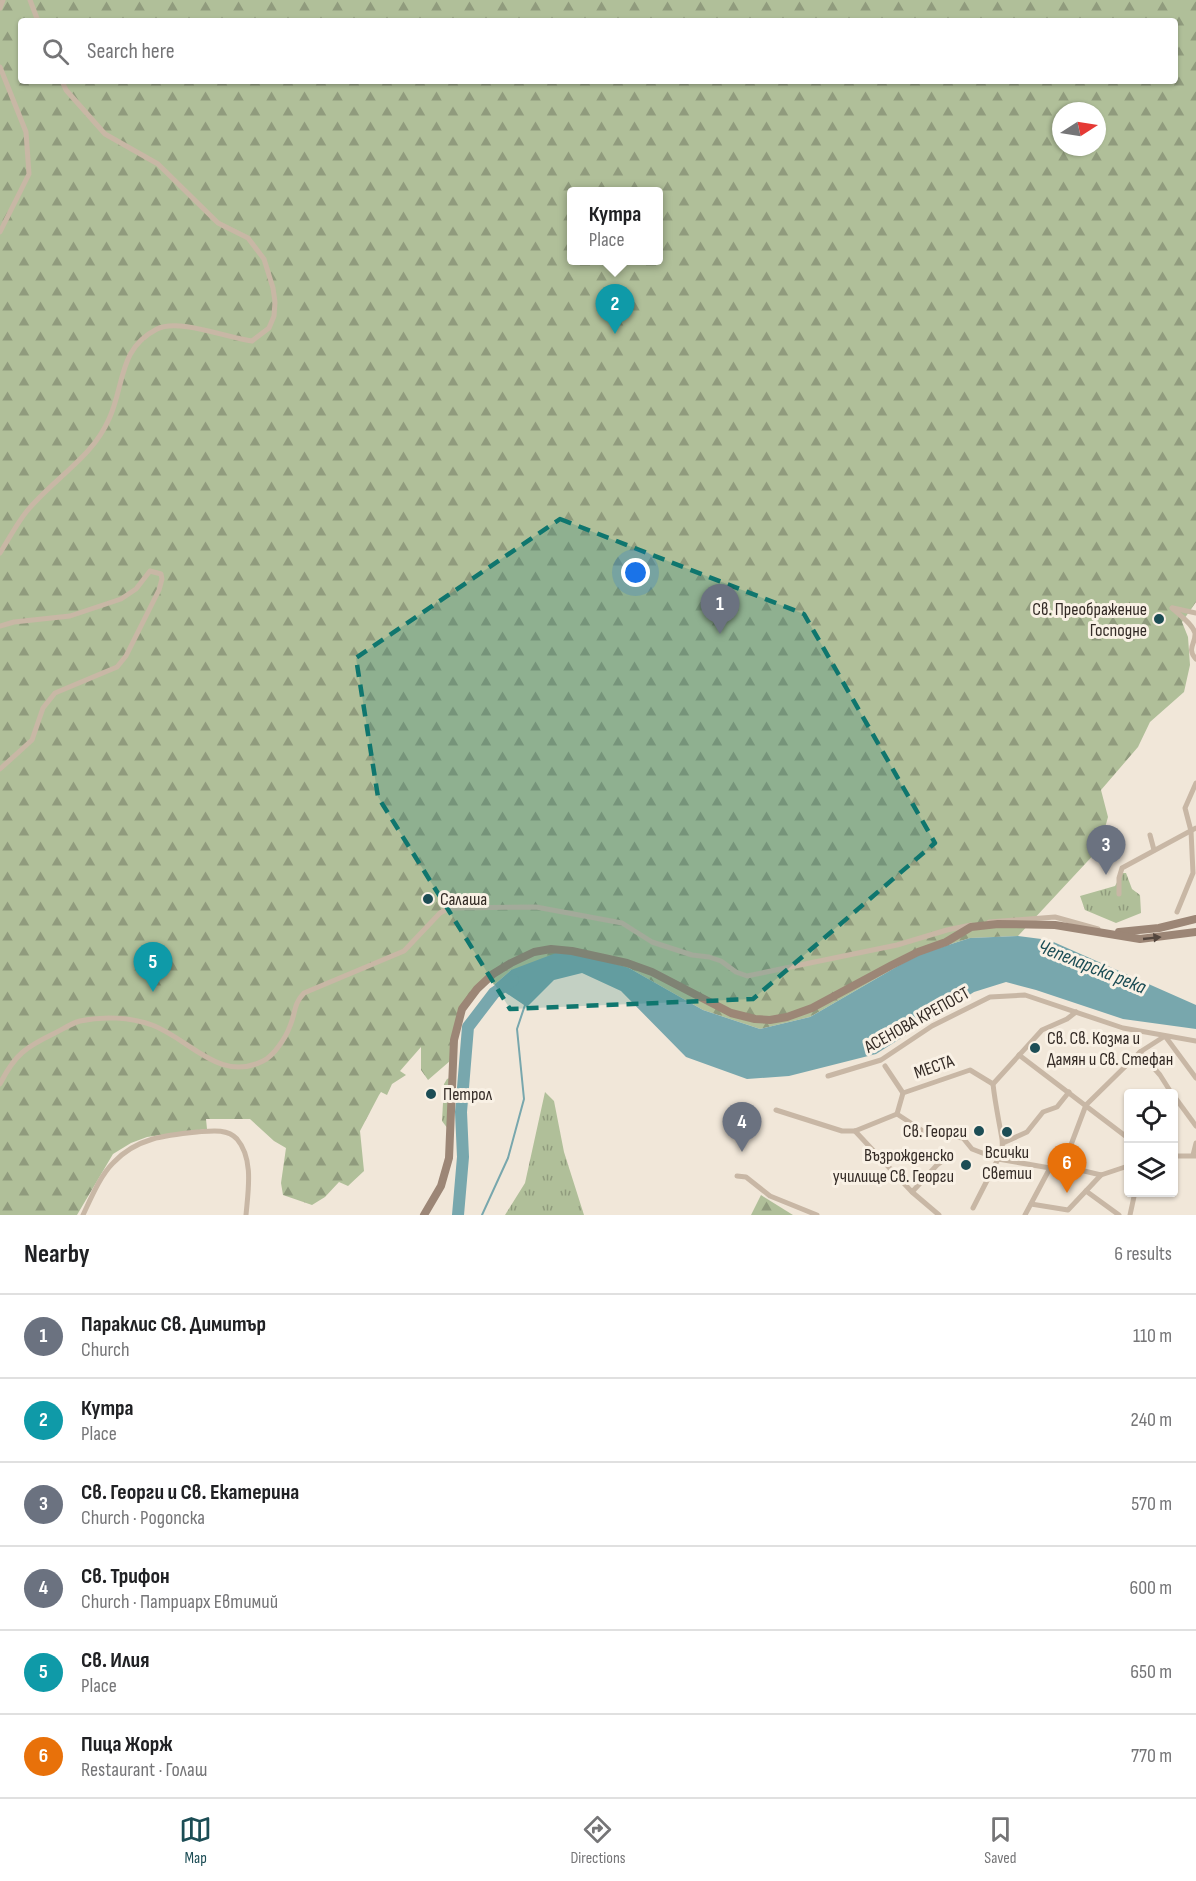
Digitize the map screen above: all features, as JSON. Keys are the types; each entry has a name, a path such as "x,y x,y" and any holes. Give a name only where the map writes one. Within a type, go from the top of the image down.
{"main road":[{"path":"1108,932 1146,930 1196,920"},
{"path":"424,1215 441,1186 449,1158 454,1040 462,1009 477,989 493,974 534,952 572,951 627,963 652,972 731,1013 770,1020 812,1008 918,952 946,942 971,927 998,924 1055,925 1146,939 1196,932"}],"street":[{"path":"0,8 3,0"},
{"path":"30,0 37,18"},
{"path":"0,67 26,132 29,174 0,232"},
{"path":"0,553 27,511 92,448 110,418 124,367 138,341 160,327 183,326 252,341 269,328 274,309 273,288 264,259 248,238 218,223 158,164 105,134 63,84"},
{"path":"0,626 14,622 70,616 130,594 150,571 161,574 159,590 126,656 117,667 55,693 43,708 32,740 0,769"},
{"path":"1196,614 1172,608 1195,633 1195,639 1190,648 1191,654 1196,658"},
{"path":"1177,912 1195,873 1193,830 1185,808 1196,783"},
{"path":"1119,894 1119,878 1122,868 1193,830"},
{"path":"1150,835 1154,850"},
{"path":"0,1084 9,1066 27,1047 79,1021 123,1018 152,1025 174,1036 213,1062 227,1067 248,1067 257,1064 266,1060 280,1043 291,1025 296,1002 304,993 404,951 435,917 449,908 536,907 622,923 652,942 692,955 721,961 736,972 747,976 897,945 946,930 997,920 1055,917 1108,932"},
{"name":"АСЕНОВА КРЕПОСТ","path":"828,1076 881,1060 932,1026 990,997 1025,995 1123,1028 1196,1041"},
{"path":"973,1208 1001,1159 1003,1143 993,1084 1042,1030 1067,1019 1076,1012"},
{"path":"1063,1166 1086,1106 1140,1052 1165,1036 1196,1078"},
{"path":"1140,1052 1169,1089"},
{"path":"1019,1055 1124,1135"},
{"path":"885,1066 903,1093"},
{"name":"МЕСТА","path":"897,1114 903,1093 969,1070 993,1084"},
{"path":"1003,1143 1027,1132 1043,1112 1057,1107 1069,1092"},
{"path":"1178,1102 1196,1126"},
{"path":"776,1110 842,1131 855,1131 897,1114 926,1133 963,1138 972,1149 1001,1159 1050,1168 1063,1166 1101,1175"},
{"path":"83,1215 112,1163 126,1151 166,1135 224,1131 236,1138 247,1163 249,1187 246,1215"},
{"path":"855,1131 912,1192 939,1215"},
{"path":"1178,1156 1194,1155 1196,1143"},
{"path":"912,1192 944,1160"},
{"path":"1031,1204 1068,1210 1101,1175 1124,1167"},
{"path":"1025,1215 1050,1168"},
{"path":"737,1176 746,1177 770,1196 817,1215"},
{"path":"1086,1191 1119,1215"},
{"path":"1130,1215 1134,1197"}],"highlighted area":[{"path":"560,519 804,614 935,843 753,999 510,1009 378,797 356,658"}],"green space":[{"path":"0,0 1196,0 1196,602 1182,622 1188,637 1190,665 1184,692 1150,722 1138,747 1101,790 1108,817 1099,849 1018,936 970,938 917,955 810,1017 760,1029 703,1010 629,968 511,970 494,985 487,976 468,996 450,1061 428,1080 421,1070 421,1047 400,1071 406,1075 392,1084 387,1095 381,1092 360,1131 364,1171 348,1186 339,1182 325,1197 312,1205 283,1195 281,1183 286,1148 274,1141 250,1119 206,1119 207,1129 147,1137 113,1154 77,1215 0,1215"},
{"path":"1122,873 1126,873 1132,889 1140,895 1141,913 1116,923 1085,910 1080,896 1115,886"},
{"path":"452,1077 448,1129 442,1121 444,1084"},
{"path":"545,1092 554,1101 564,1152 584,1215 505,1215 525,1183"},
{"path":"761,1195 793,1215 751,1215"}],"water":[{"path":"1018,936 1049,940 1196,1005 1196,1029 1123,1019 1006,982 974,992 876,1054 789,1076 747,1079 686,1057 621,991 582,973 554,980 527,1007 494,985 511,970 556,953 585,955 629,968 703,1010 760,1029 810,1017 917,955 970,938"}],"waterway":[{"name":"Чепеларска река","path":"458,1215 463,1157 461,1112 468,1027 494,993 513,980"},
{"path":"482,1215 508,1158 524,1099 517,1029 525,1005"}],"place":[{"name":"Кутра","path":"615,334"},
{"name":"Св. Преображение Господне","path":"1159,619"},
{"name":"Параклис Св. Димитър","path":"720,634"},
{"name":"Св. Георги и Св. Екатерина","path":"1106,875"},
{"name":"Салаша","path":"428,899"},
{"name":"Св. Илия","path":"153,992"},
{"name":"Св. Св. Козма и Дамян и Св. Стефан","path":"1035,1048"},
{"name":"Петрол","path":"431,1094"},
{"name":"Св. Георги","path":"979,1131"},
{"name":"Всички Светии","path":"1007,1132"},
{"name":"Св. Трифон","path":"742,1152"},
{"name":"Възрожденско училище Св. Георги","path":"966,1165"},
{"name":"Пица Жорж","path":"1067,1193"}]}
